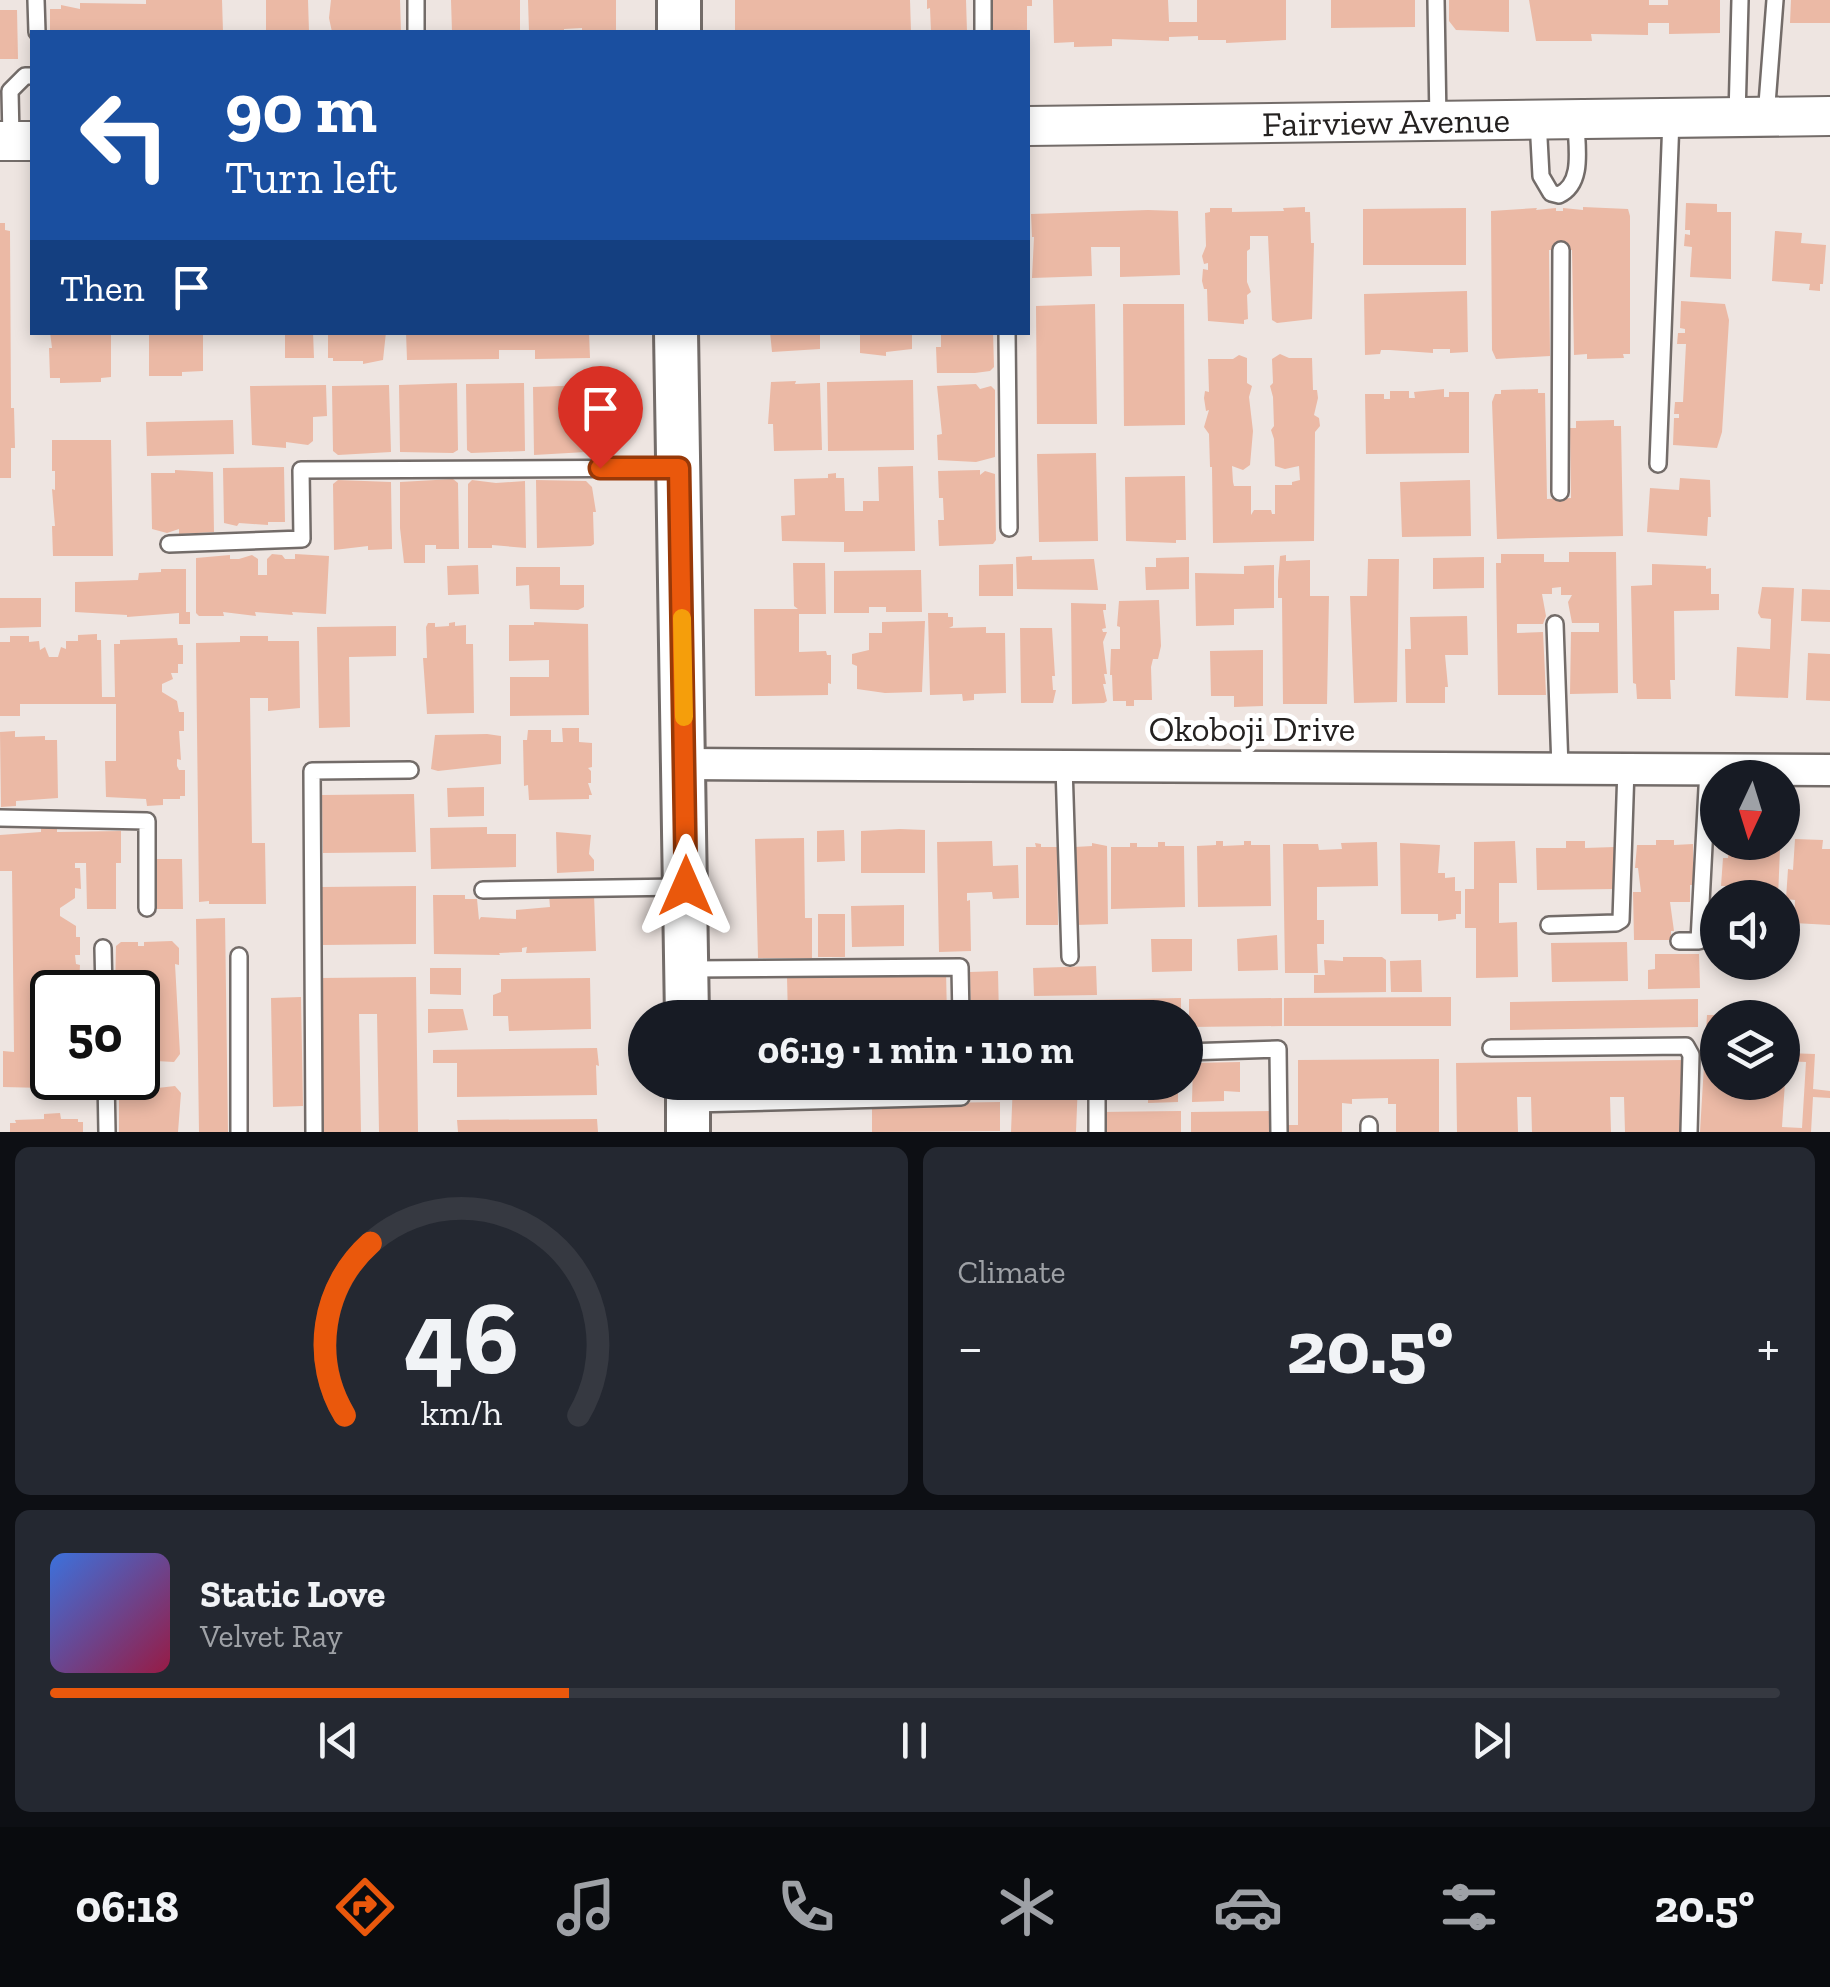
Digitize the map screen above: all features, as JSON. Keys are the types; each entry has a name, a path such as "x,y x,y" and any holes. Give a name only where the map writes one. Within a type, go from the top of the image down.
{"main road":[{"path":"678,0 679,30"},
{"path":"676,335 687,1000"}],"street":[{"name":"Fairview Avenue","path":"1030,126 1830,116"},
{"name":"Okoboji Drive","path":"685,764 1700,769"}],"lane":[{"path":"36,0 37,30"},
{"path":"416,0 416,30"},
{"path":"983,0 984,30"},
{"path":"1436,0 1438,122"},
{"path":"1740,0 1749,117"},
{"path":"1749,117 1775,0"},
{"path":"14,141 10,91 30,76"},
{"path":"1658,464 1670,119"},
{"path":"1538,120 1542,176 1559,203 1576,176 1576,120"},
{"path":"1560,492 1561,250"},
{"path":"1007,335 1009,528"},
{"path":"169,544 302,539 301,470 679,468"},
{"path":"1555,624 1560,768"},
{"path":"1064,766 1070,957"},
{"path":"1549,925 1621,920 1626,768"},
{"path":"314,1132 312,771 410,770"},
{"path":"0,818 147,821 147,908"},
{"path":"1678,942 1699,941 1703,860"},
{"path":"483,890 686,886"},
{"path":"103,948 104,970"},
{"path":"239,956 239,1132"},
{"path":"687,970 960,967 961,1000"},
{"path":"1491,1048 1686,1046 1691,1056 1689,1132"},
{"path":"1203,1051 1278,1049 1279,1132"},
{"path":"106,1100 107,1132"},
{"path":"688,1106 852,1100"},
{"path":"1097,1132 1098,1100"}],"building":[{"path":"146,0 222,0 223,30 50,30 50,9 61,9 61,5 80,9 80,3 146,4"},
{"path":"266,0 308,0 309,30 266,30"},
{"path":"331,0 400,0 401,30 332,30"},
{"path":"451,0 520,0 520,30 452,30"},
{"path":"528,0 616,0 616,30 529,30"},
{"path":"735,0 910,0 911,30 735,30"},
{"path":"927,0 966,0 967,30 931,30 930,8 927,9"},
{"path":"992,0 1032,0 1032,6 1027,6 1027,30 992,30"},
{"path":"1053,0 1168,0 1169,22 1197,22 1197,0 1286,0 1286,40 1226,43 1198,40 1198,36 1169,37 1169,41 1112,39 1112,46 1074,47 1074,42 1054,43"},
{"path":"1331,0 1415,0 1415,27 1331,28"},
{"path":"1449,0 1509,0 1509,32 1456,30 1449,21"},
{"path":"1529,0 1649,0 1649,5 1668,5 1668,0 1720,0 1720,33 1669,34 1669,23 1648,23 1648,35 1591,34 1592,41 1536,41"},
{"path":"1791,0 1830,0 1830,23 1790,23"},
{"path":"0,10 17,10 18,59 0,59"},
{"path":"1686,203 1717,204 1717,212 1731,212 1731,279 1690,277 1692,247 1684,246 1685,234 1690,235 1690,230 1685,230"},
{"path":"1305,207 1305,212 1310,212 1314,243 1312,319 1277,323 1272,320 1268,236 1250,236 1248,319 1244,324 1208,321 1207,289 1202,281 1203,269 1208,270 1202,256 1206,246 1205,213 1210,208 1232,208 1232,212"},
{"path":"1583,207 1628,209 1630,354 1623,354 1624,358 1587,359 1587,354 1574,355 1572,250 1549,250 1550,356 1496,359 1492,350 1491,211 1563,211"},
{"path":"1466,208 1466,265 1363,265 1363,209"},
{"path":"1178,211 1180,275 1120,277 1120,247 1091,247 1092,276 1032,278 1031,214"},
{"path":"0,223 5,223 5,230 10,231 11,408 15,448 11,448 11,478 0,478"},
{"path":"1775,231 1802,233 1801,243 1826,245 1820,291 1809,290 1810,284 1772,281"},
{"path":"1467,291 1468,352 1381,350 1380,354 1365,355 1364,294"},
{"path":"1681,301 1725,304 1729,320 1722,432 1717,448 1673,445 1674,418 1679,418 1679,414 1674,414 1675,402 1683,402 1686,344 1677,344 1678,333 1685,333 1680,328"},
{"path":"1095,304 1097,424 1037,424 1036,306"},
{"path":"1123,304 1184,304 1185,425 1124,426"},
{"path":"50,335 111,335 111,377 101,378 101,382 60,383 60,378 50,378"},
{"path":"149,335 203,335 203,371 182,372 182,376 149,376"},
{"path":"285,335 313,335 314,358 285,358"},
{"path":"328,335 386,335 383,360 363,364 328,358"},
{"path":"406,335 589,335 590,358 535,359 535,350 499,350 499,359 407,360"},
{"path":"770,335 820,335 820,349 772,352"},
{"path":"860,335 912,335 912,349 886,352 886,356 860,353"},
{"path":"941,335 993,335 994,367 975,373 937,373 936,347 941,347"},
{"path":"1280,354 1312,358 1313,390 1317,390 1318,398 1314,415 1320,426 1315,432 1314,541 1213,543 1212,467 1209,434 1204,427 1209,410 1206,411 1204,398 1205,391 1209,392 1208,359 1233,359 1239,355 1247,358 1247,383 1252,386 1250,465 1243,470 1232,466 1233,482 1234,486 1251,486 1251,515 1254,510 1271,510 1275,514 1275,485 1292,485 1300,480 1299,466 1275,466 1270,386 1272,359"},
{"path":"913,380 914,450 828,451 827,382"},
{"path":"796,381 795,384 820,383 822,450 774,451 773,424 768,424 771,382"},
{"path":"457,383 458,450 400,452 399,385"},
{"path":"524,383 525,451 467,450 466,384"},
{"path":"976,384 980,389 991,386 995,390 995,457 976,462 938,460 937,435 942,434 937,386"},
{"path":"326,385 327,416 313,417 313,441 308,445 286,442 286,448 252,445 250,386"},
{"path":"389,385 391,452 338,455 333,451 332,386"},
{"path":"591,385 591,420 595,420 592,446 586,452 534,455 533,387"},
{"path":"1444,389 1444,397 1449,397 1449,392 1469,392 1469,453 1366,454 1365,394 1384,394 1384,399 1390,399 1390,391 1409,391 1409,398 1415,398 1414,392"},
{"path":"1538,389 1538,393 1545,393 1547,499 1571,498 1570,428 1576,428 1576,421 1614,420 1614,426 1621,426 1623,536 1497,539 1492,402 1501,390"},
{"path":"233,420 234,454 147,456 146,422"},
{"path":"52,440 111,440 113,556 53,556"},
{"path":"1096,453 1098,541 1039,542 1037,454"},
{"path":"913,466 915,551 844,552 844,542 782,541 781,516 795,515 794,479 828,478 828,474 836,473 836,478 844,478 845,511 863,511 863,501 879,501 878,467"},
{"path":"284,467 285,522 237,526 224,523 223,468"},
{"path":"980,470 980,475 985,471 995,474 996,540 993,544 939,546 938,520 944,520 938,471"},
{"path":"213,472 214,532 179,534 179,529 167,533 152,529 151,473"},
{"path":"1185,476 1186,540 1126,541 1125,477"},
{"path":"1680,478 1710,480 1707,536 1647,532 1650,488 1679,490"},
{"path":"453,479 458,483 459,549 425,545 425,563 404,563 400,482"},
{"path":"338,480 391,482 392,549 368,550 368,546 334,550 333,484"},
{"path":"472,480 525,481 526,548 468,548 468,484"},
{"path":"536,480 586,481 592,487 596,512 594,544 537,548"},
{"path":"1470,480 1471,536 1402,537 1400,482"},
{"path":"1569,552 1616,552 1618,693 1570,694 1571,632 1599,632 1599,623 1572,623 1568,602 1572,595 1561,595 1561,587 1552,588 1552,594 1542,594 1546,616 1543,624 1517,624 1517,633 1543,632 1546,695 1498,695 1496,563 1501,563 1501,554 1544,554 1544,562 1569,562"},
{"path":"272,554 285,559 295,559 295,554 329,556 326,614 196,613 196,558 230,555 230,559 239,559 252,555 258,559 258,575 267,575 267,559"},
{"path":"1286,555 1286,561 1310,560 1310,596 1329,596 1327,704 1283,704 1282,598 1278,598 1278,581 1280,556"},
{"path":"1032,556 1032,560 1094,559 1098,590 1017,589 1016,557"},
{"path":"1189,557 1189,589 1146,590 1145,567 1156,567 1156,558"},
{"path":"1484,557 1484,588 1433,589 1433,558"},
{"path":"1368,559 1399,559 1397,702 1354,703 1350,596 1367,596"},
{"path":"793,563 825,563 826,614 799,614 799,652 826,651 831,655 828,695 755,696 754,609 798,609 794,606"},
{"path":"1013,564 1013,596 979,596 979,565"},
{"path":"1652,564 1711,568 1711,594 1719,594 1719,610 1674,611 1675,680 1670,680 1671,699 1637,699 1633,683 1631,586 1652,585"},
{"path":"478,565 479,594 448,595 447,566"},
{"path":"1274,565 1274,608 1234,609 1234,625 1196,626 1195,573 1244,574 1244,566"},
{"path":"516,567 560,567 560,585 584,585 584,607 530,609 529,585 516,586"},
{"path":"186,569 186,612 190,612 190,624 179,624 179,613 127,617 75,612 75,582 138,580 139,573"},
{"path":"921,570 922,612 886,612 886,607 869,607 869,613 834,613 834,571"},
{"path":"1762,587 1794,588 1788,698 1735,696 1737,647 1770,649 1771,619 1761,618 1758,613"},
{"path":"1802,589 1830,590 1830,622 1801,621"},
{"path":"0,598 41,598 41,627 0,628"},
{"path":"1159,600 1161,646 1151,667 1152,700 1134,700 1134,706 1126,706 1126,701 1113,701 1110,675 1111,649 1120,649 1119,601"},
{"path":"1071,603 1106,604 1106,628 1102,629 1107,632 1103,642 1107,674 1104,703 1072,704"},
{"path":"928,613 948,613 948,617 953,617 953,626 949,628 986,627 986,633 1005,633 1006,693 974,694 974,700 963,701 962,694 930,695"},
{"path":"1467,616 1468,655 1445,655 1445,703 1406,703 1405,649 1411,649 1410,617"},
{"path":"925,621 922,692 857,689 857,666 852,664 852,654 869,650 869,633 882,633 882,622"},
{"path":"455,622 455,626 466,625 466,644 473,644 474,713 427,714 423,658 427,658 426,627 428,623 435,623 435,627"},
{"path":"588,624 589,715 510,716 510,677 549,677 549,660 509,661 509,625"},
{"path":"396,626 396,656 349,657 350,727 319,728 317,627"},
{"path":"1020,628 1052,628 1052,676 1056,690 1053,703 1021,703"},
{"path":"97,634 97,640 101,640 102,697 115,697 114,644 120,644 120,640 177,638 178,645 183,645 183,664 178,664 178,673 171,673 173,679 162,684 162,692 177,701 179,712 184,712 184,731 179,731 181,760 177,759 177,766 185,770 185,796 180,799 163,799 163,805 147,806 146,799 106,797 105,761 116,761 116,704 20,704 20,716 0,716 0,642 10,642 10,636 29,636 29,642 39,641 40,650 45,647 49,657 58,657 61,647 66,649 66,641 78,641 78,635"},
{"path":"240,636 299,641 300,708 268,711 268,698 250,698 252,843 265,843 266,904 209,904 199,902 196,643 240,642"},
{"path":"1263,650 1263,706 1234,707 1234,696 1211,696 1210,651"},
{"path":"1808,653 1830,654 1830,701 1806,700"},
{"path":"562,728 579,728 579,742 592,743 588,783 592,795 589,799 529,800 528,785 524,786 523,740 527,740 528,730 551,730 551,742 563,742"},
{"path":"15,731 15,737 45,736 45,740 57,740 58,798 16,801 16,806 1,807 0,732"},
{"path":"435,735 501,736 501,764 431,769"},
{"path":"484,787 484,816 448,817 447,788"},
{"path":"414,794 416,852 323,853 322,795"},
{"path":"57,826 57,832 121,831 116,909 87,909 86,863 75,863 75,868 80,868 81,889 75,888 75,898 60,908 60,916 76,926 80,955 75,955 80,970 30,970 30,1088 3,1087 3,1051 14,1052 12,871 0,871 0,835 41,832 41,827"},
{"path":"487,827 487,834 516,834 516,867 431,869 430,828"},
{"path":"844,830 845,861 817,862 817,831"},
{"path":"925,830 925,873 861,873 861,831"},
{"path":"556,832 591,835 589,854 594,860 594,871 557,873"},
{"path":"804,838 805,918 812,918 812,958 758,958 755,839"},
{"path":"1800,839 1823,840 1822,849 1830,849 1830,925 1800,923 1800,880 1787,880 1788,869 1793,870 1794,860 1800,860"},
{"path":"1656,840 1674,840 1674,845 1693,844 1694,885 1690,885 1690,902 1670,902 1674,931 1671,940 1634,940 1633,892 1641,892 1635,868 1637,845 1656,845"},
{"path":"992,841 993,866 1018,865 1019,898 993,899 992,892 967,893 971,951 939,952 937,842"},
{"path":"1216,841 1223,841 1223,846 1244,845 1244,841 1270,845 1271,906 1198,907 1197,846 1216,845"},
{"path":"1515,841 1517,883 1499,883 1499,923 1517,922 1518,977 1476,978 1476,928 1465,928 1465,889 1474,889 1474,842"},
{"path":"1566,841 1585,841 1585,848 1615,847 1616,889 1537,890 1536,848 1566,848"},
{"path":"1158,842 1184,846 1185,907 1111,909 1111,847 1137,843 1137,847 1158,847"},
{"path":"1377,842 1378,886 1317,887 1317,920 1324,920 1324,944 1317,944 1318,973 1285,973 1283,844 1318,844 1319,850 1342,849 1341,843"},
{"path":"1035,843 1057,847 1058,925 1026,925 1026,847 1036,847"},
{"path":"1092,843 1107,846 1108,924 1076,925 1075,847"},
{"path":"1400,843 1440,845 1438,873 1445,873 1445,878 1455,877 1455,891 1461,891 1461,914 1456,914 1456,919 1438,921 1438,914 1401,914"},
{"path":"154,859 182,859 183,909 154,909"},
{"path":"1723,860 1780,860 1779,880 1721,880"},
{"path":"416,886 416,944 323,945 322,887"},
{"path":"594,894 596,951 526,953 527,947 522,952 500,955 434,954 433,895 477,899 479,920 516,919 516,910 550,907 549,895"},
{"path":"904,905 904,946 852,947 851,906"},
{"path":"818,914 845,914 845,957 818,957"},
{"path":"225,918 228,1132 199,1132 196,919"},
{"path":"1277,935 1278,970 1238,971 1237,939"},
{"path":"1151,939 1192,939 1192,971 1152,972"},
{"path":"172,941 179,948 179,965 175,964 180,1054 174,1062 160,1061 160,970 115,970 116,946 121,942 138,942 138,946 144,946 144,942"},
{"path":"1627,942 1628,981 1552,982 1551,943"},
{"path":"1655,954 1699,954 1700,988 1648,989 1648,970 1655,969"},
{"path":"1343,957 1386,960 1386,992 1314,993 1314,975 1325,975 1324,960 1343,961"},
{"path":"1421,960 1422,992 1391,992 1390,961"},
{"path":"1096,966 1097,995 1034,996 1033,968"},
{"path":"430,968 461,968 461,995 430,994"},
{"path":"946,970 947,1000 788,1000 787,977 826,976 826,972"},
{"path":"998,971 999,1000 971,1000 970,972"},
{"path":"416,977 418,1132 379,1132 377,1014 359,1014 361,1132 323,1132 321,978"},
{"path":"590,978 591,1029 509,1031 508,1016 493,1016 493,995 501,992 501,979"},
{"path":"301,997 303,1106 273,1107 271,998"},
{"path":"1451,997 1451,1026 1284,1026 1284,998"},
{"path":"1181,998 1181,1000 1087,1000"},
{"path":"1282,998 1282,1026 1203,1027 1203,1000 1189,999"},
{"path":"1698,999 1698,1027 1510,1030 1510,1002"},
{"path":"428,1009 463,1009 468,1030 428,1033"},
{"path":"597,1048 597,1095 457,1097 457,1063 433,1063 433,1050"},
{"path":"1800,1053 1815,1054 1813,1089 1830,1091 1830,1098 1813,1097 1811,1132 1700,1132 1702,1100 1784,1100 1782,1127 1802,1128 1806,1062 1800,1062"},
{"path":"1439,1059 1439,1132 1396,1132 1396,1104 1388,1104 1388,1098 1342,1103 1342,1132 1288,1132 1288,1125 1298,1125 1298,1060"},
{"path":"1683,1060 1683,1132 1625,1132 1624,1097 1610,1097 1611,1132 1532,1132 1531,1097 1517,1097 1518,1132 1457,1132 1456,1063"},
{"path":"1240,1062 1240,1092 1224,1091 1224,1101 1192,1102 1203,1100 1203,1063"},
{"path":"175,1086 181,1093 178,1132 119,1132 119,1100 160,1100 160,1088"},
{"path":"1012,1100 1077,1100 1076,1132 1011,1132"},
{"path":"1148,1100 1178,1100 1178,1102"},
{"path":"1000,1102 1000,1131 872,1132 872,1104"},
{"path":"1181,1111 1181,1132 1099,1132 1099,1112"},
{"path":"1273,1111 1273,1132 1191,1132 1191,1112"},
{"path":"60,1113 61,1119 83,1122 83,1132 10,1132 10,1123 16,1123 15,1120 44,1119 44,1114"},
{"path":"597,1119 598,1132 458,1132 457,1120"}],"slow traffic":[{"path":"682,618 684,717"}],"route":[{"path":"600,468 679,468 686,886"}]}
